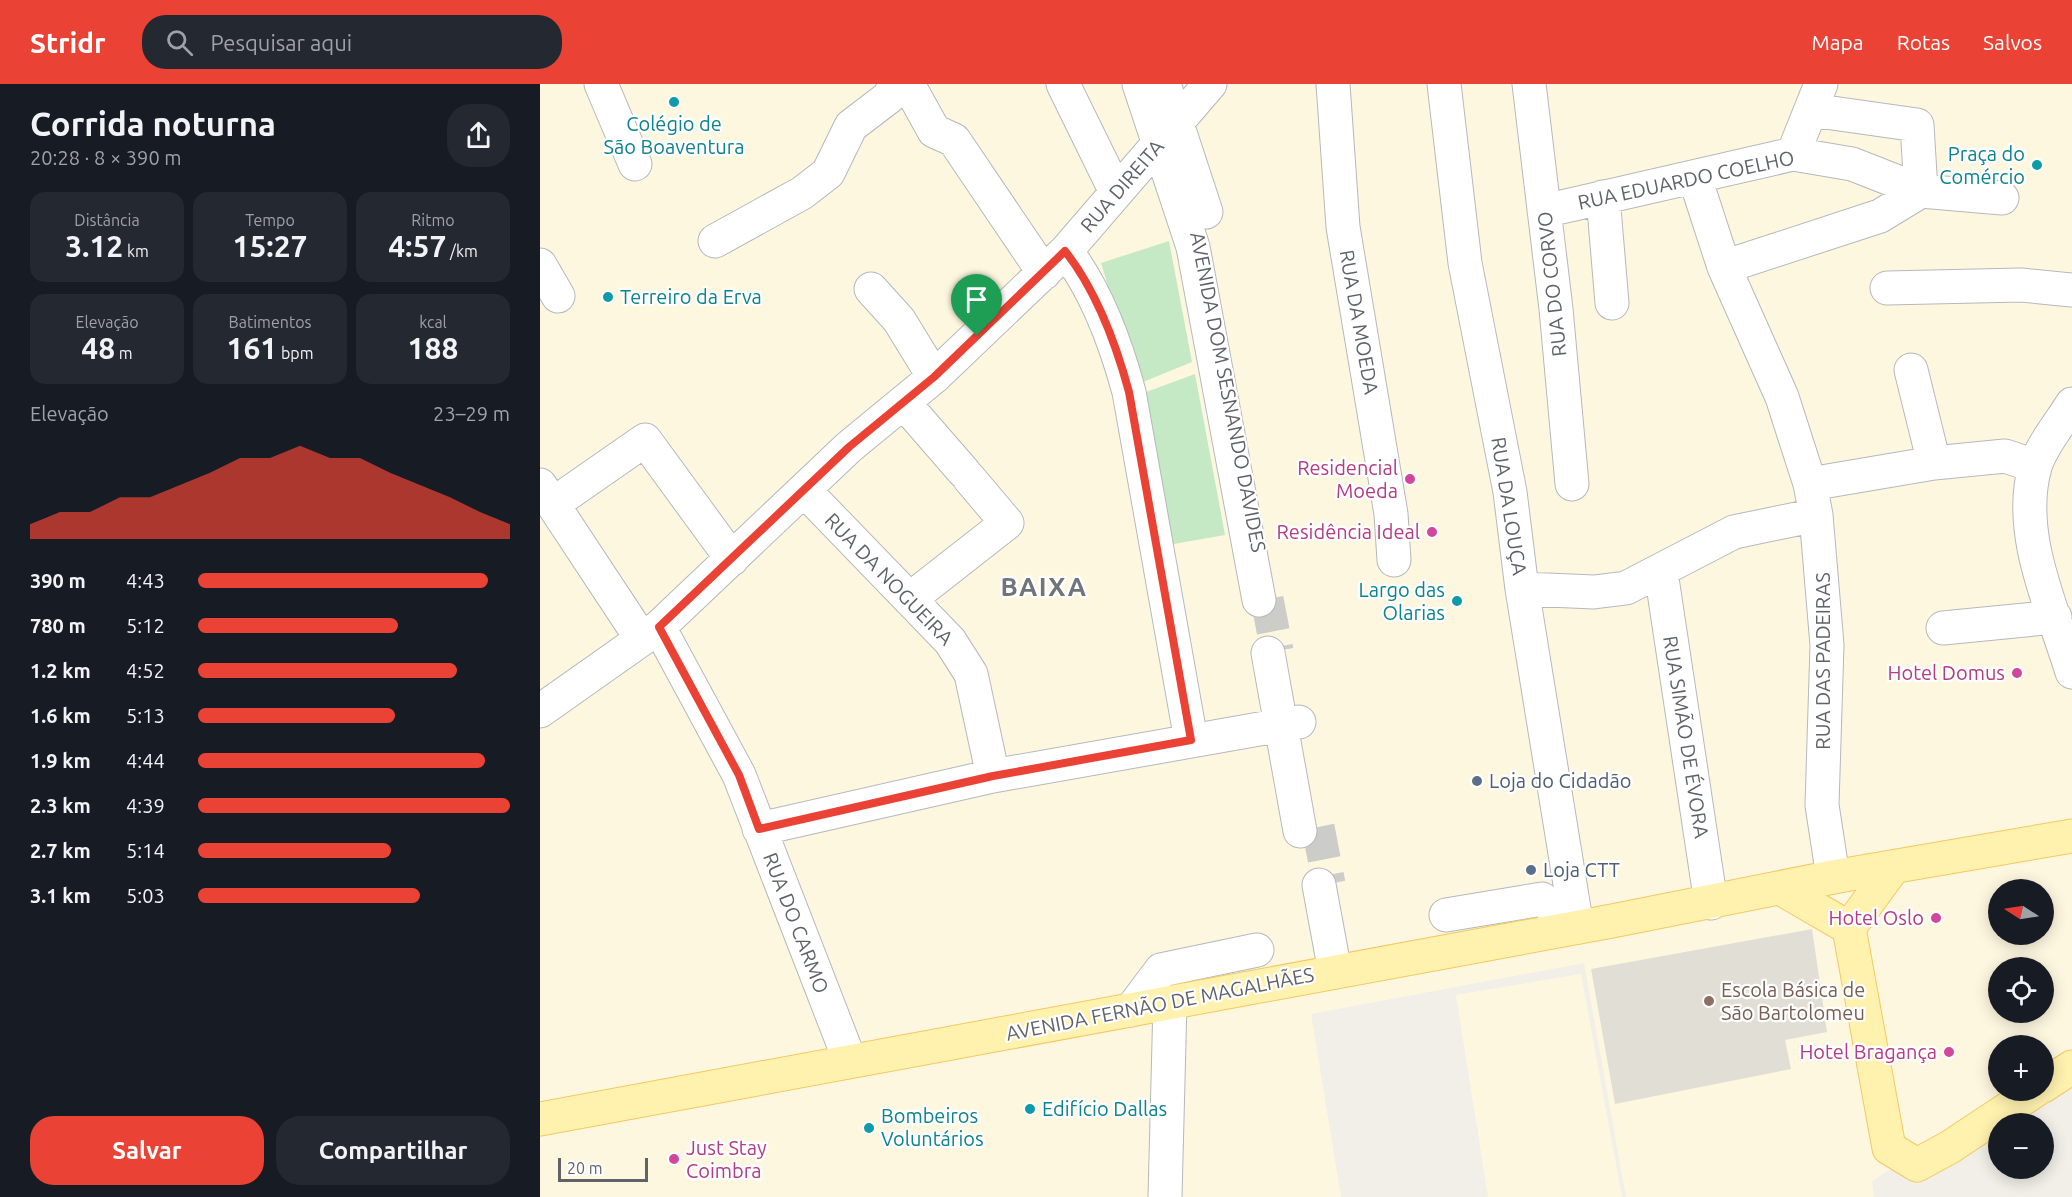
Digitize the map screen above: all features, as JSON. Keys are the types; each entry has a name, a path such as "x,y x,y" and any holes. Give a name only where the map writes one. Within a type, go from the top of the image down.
{"main road":[{"name":"AVENIDA FERNÃO DE MAGALHÃES","path":"540,1119 1711,903 1833,877 2072,836"},
{"path":"1893,868 1849,928 1889,1148 1917,1165 1950,1147 2019,1101"},
{"path":"1780,888 1849,928"},
{"path":"2054,1079 2072,1067"}],"street":[{"path":"601,84 635,164"},
{"path":"715,241 802,193 828,172 841,151 851,126 889,97 895,84"},
{"path":"908,84 934,131 954,140 1054,262 1083,274 1123,368 1129,392 1191,740"},
{"path":"1063,84 1116,192"},
{"path":"1139,84 1168,133"},
{"path":"1152,84 1168,133 1214,240 1268,599"},
{"path":"1164,84 1168,133"},
{"name":"RUA DIREITA","path":"540,711 650,632 732,559 849,447 934,377 1054,262 1210,84"},
{"name":"RUA DA MOEDA","path":"1333,84 1342,226 1389,502 1395,560"},
{"name":"RUA DA LOUÇA","path":"1444,84 1465,263 1510,492 1522,589 1577,927"},
{"name":"RUA DO CORVO","path":"1529,84 1572,484"},
{"path":"1724,267 1880,216 1921,191 1917,125 1816,97 1793,154"},
{"name":"RUA EDUARDO COELHO","path":"1544,211 1793,154 1852,164 1921,191 2002,198"},
{"name":"RUA DAS PADEIRAS","path":"1695,178 1724,267 1782,397 1810,484 1822,560 1827,645 1822,805 1833,877"},
{"path":"1603,197 1612,303"},
{"path":"540,265 558,296"},
{"path":"1887,288 2021,285 2072,290"},
{"path":"872,289 899,320 934,377"},
{"path":"1911,370 1934,463"},
{"path":"904,403 1007,523 909,599"},
{"path":"2072,404 2035,466 2031,502 2033,542 2072,672"},
{"path":"546,495 645,440 732,559"},
{"path":"1810,484 1934,463 2005,456 2035,466"},
{"name":"RUA DA NOGUEIRA","path":"804,490 951,641 971,674 993,776"},
{"name":"RUA DO CARMO","path":"546,495 650,632 739,775 850,1061"},
{"path":"1522,589 1594,592 1626,588 1661,572 1734,532 1816,515"},
{"name":"RUA SIMÃO DE ÉVORA","path":"1661,572 1711,903"},
{"path":"1943,628 2055,617"},
{"path":"1277,651 1309,829"},
{"path":"759,829 993,776 1290,724"},
{"path":"1319,886 1335,972"},
{"path":"1446,915 1542,899 1577,927"},
{"path":"1131,1010 1161,970 1257,950"},
{"path":"1165,1197 1170,1003"}],"shaded area":[{"path":"540,84 2072,84 2072,1050 2054,1062 2054,1035 1988,1035 1988,1101 1995,1101 1872,1181 1874,1197 1626,1197 1584,963 1311,1014 1341,1197 540,1197"},
{"name":"Escola Básica de São Bartolomeu","path":"1812,929 1827,1032 1785,1040 1791,1069 1615,1104 1591,969"},
{"path":"1581,974 1622,1197 1488,1197 1456,995"}],"green space":[{"path":"1169,241 1192,362 1138,384 1101,263"},
{"path":"1195,374 1225,535 1168,545 1138,395"}],"tunnel":[{"path":"1267,599 1277,651"},
{"path":"1318,827 1329,884"}],"place":[{"name":"Colégio de São Boaventura","path":"674,102"},
{"name":"Praça do Comércio","path":"2037,165"},
{"name":"Terreiro da Erva","path":"608,297"},
{"name":"Residencial Moeda","path":"1410,479"},
{"name":"Residência Ideal","path":"1432,532"},
{"name":"Largo das Olarias","path":"1457,601"},
{"name":"Hotel Domus","path":"2017,673"},
{"name":"Loja do Cidadão","path":"1477,781"},
{"name":"Loja CTT","path":"1531,870"},
{"name":"Hotel Oslo","path":"1936,918"},
{"name":"Escola Básica de São Bartolomeu","path":"1709,1001"},
{"name":"Hotel Bragança","path":"1949,1052"},
{"name":"Edifício Dallas","path":"1030,1109"},
{"name":"Bombeiros Voluntários","path":"869,1128"},
{"name":"Just Stay Coimbra","path":"674,1159"}],"district":[{"name":"BAIXA","path":"1044,587"}],"route":[{"path":"1065,251 1083,274 1123,368 1129,392 1191,740 993,776 759,829 739,775 659,627 849,447 934,377 977,336 1065,251"}]}
